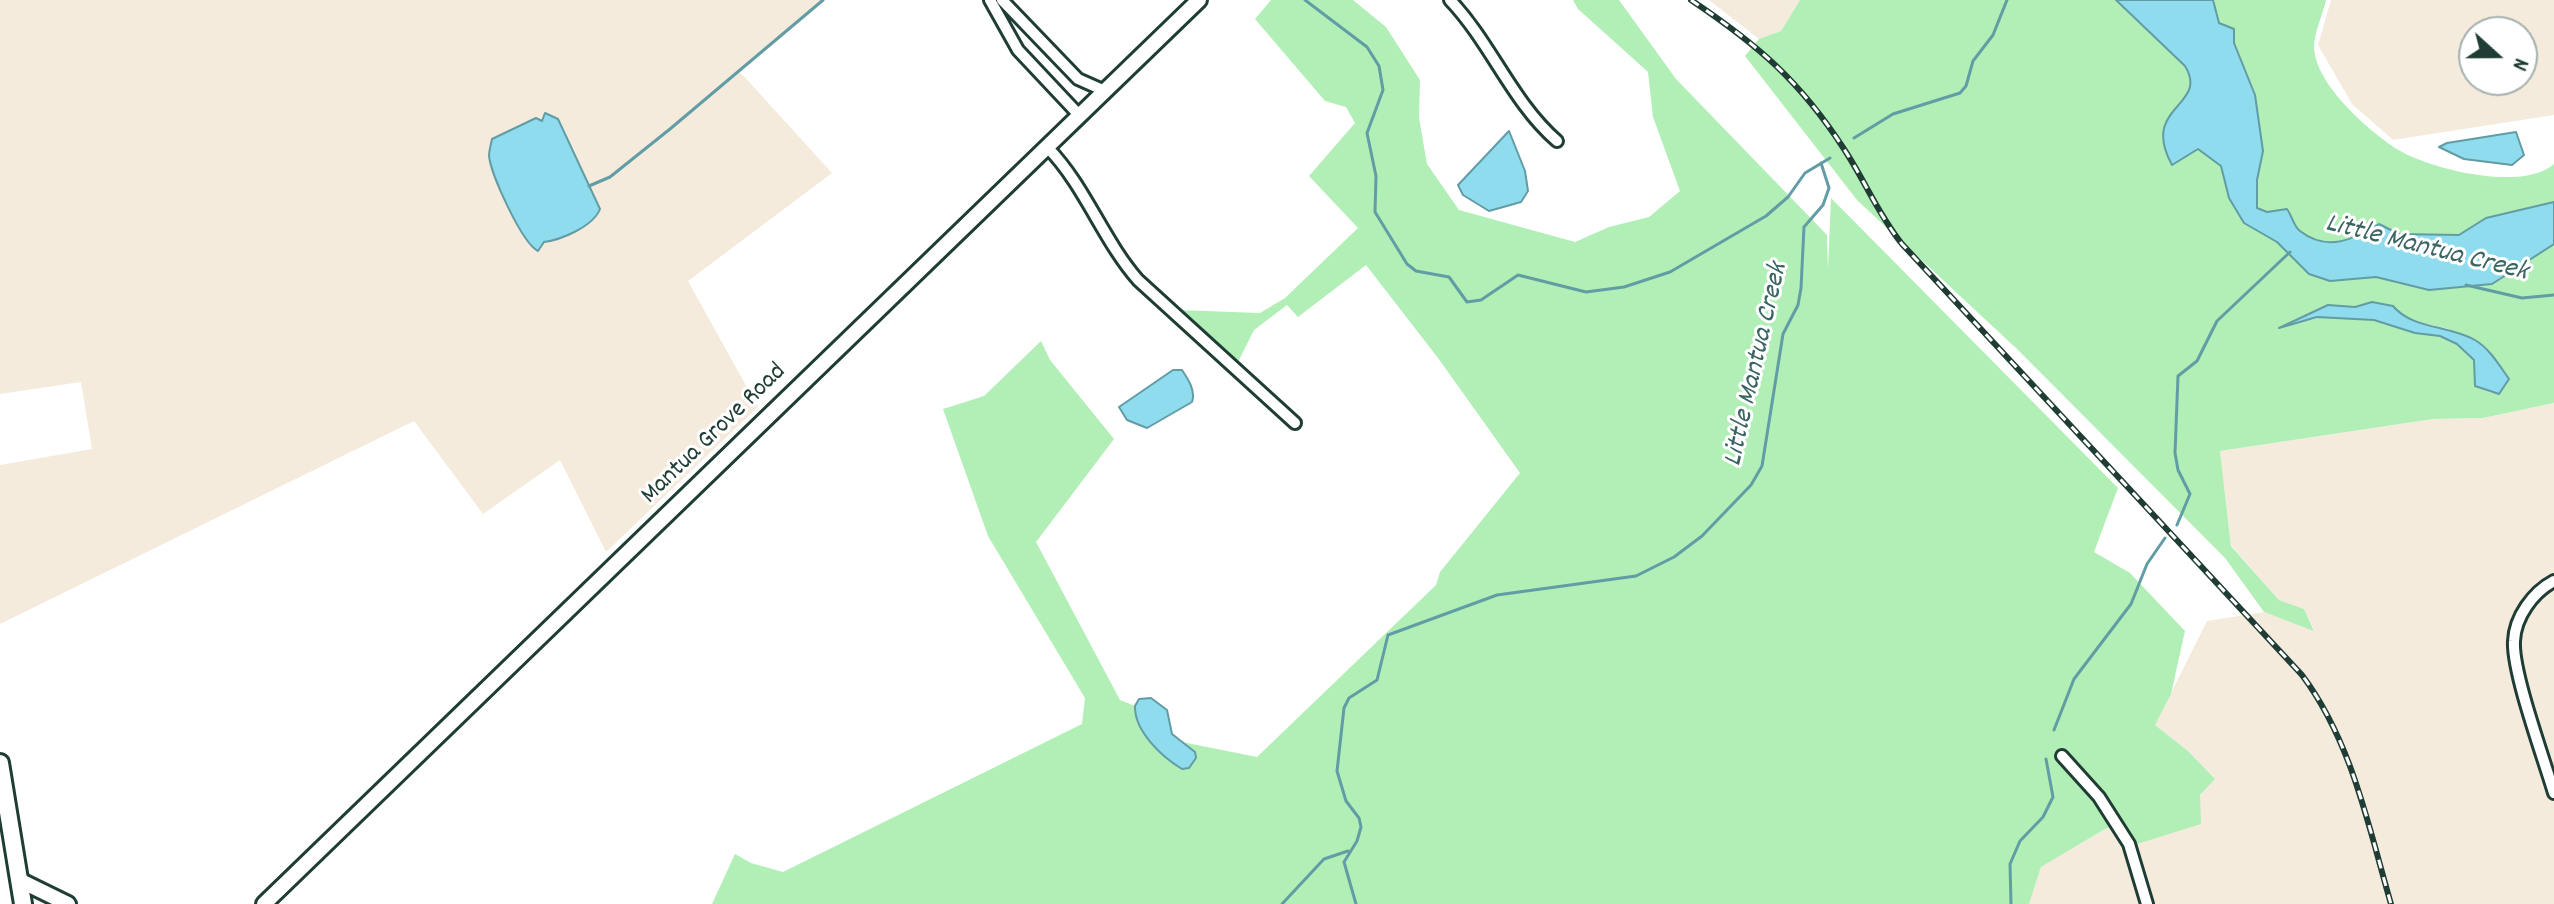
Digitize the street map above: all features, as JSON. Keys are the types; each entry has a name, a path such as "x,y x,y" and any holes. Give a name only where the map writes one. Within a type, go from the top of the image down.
{"main road":[{"name":"Mantua Grove Road","path":"264,904 1199,0"},
{"path":"0,763 23,904"},
{"path":"19,880 68,904"}],"street":[{"path":"990,0 1018,50 1080,116"},
{"path":"1002,0 1078,79 1105,91"},
{"path":"1450,0 1466,17 1533,120 1557,141"},
{"path":"1048,148 1063,163 1122,261 1138,280 1295,423"},
{"path":"2554,581 2526,605 2514,641 2519,674 2554,793"},
{"path":"2062,756 2099,797 2129,844 2147,904"}],"shaded area":[{"path":"0,0 826,0 740,72 832,173 688,281 758,407 606,552 560,460 483,514 414,421 0,624 0,465 92,449 81,382 0,394"},
{"path":"1709,0 1800,0 1781,31 1759,39"},
{"path":"2331,0 2554,0 2554,115 2393,140 2352,104 2318,45"},
{"path":"2554,403 2554,904 2029,904 2041,867 2105,829 2200,795 2215,779 2188,751 2155,725 2207,621 2264,612 2314,630 2304,609 2279,600 2231,545 2220,451 2433,419 2483,418"}],"green space":[{"path":"1271,0 1353,0 1386,27 1420,80 1419,118 1427,164 1459,210 1575,242 1609,227 1649,217 1680,191 1653,117 1648,72 1578,9 1573,0 1619,0 1676,79 1827,235 1828,269 1831,198 2118,488 2094,552 2130,573 2185,631 2171,694 2155,725 2188,751 2215,779 2200,795 2201,824 2137,844 2124,822 2105,829 2041,867 2029,904 712,904 735,854 751,863 783,872 1082,724 1085,698 988,536 943,409 984,396 1041,341 1050,360 1114,439 1036,542 1120,700 1135,706 1145,736 1161,752 1189,768 1196,758 1195,752 1182,742 1257,757 1436,585 1440,572 1520,473 1438,358 1366,265 1298,317 1287,305 1254,330 1237,364 1177,310 1260,313 1285,298 1358,228 1309,176 1355,123 1346,107 1325,101 1255,19"},
{"path":"1800,0 2116,0 2185,66 2190,80 2188,91 2163,130 2164,145 2172,164 2198,149 2221,166 2229,198 2244,223 2277,242 2309,274 2330,281 2376,277 2429,290 2492,284 2554,244 2554,403 2483,418 2433,419 2220,451 2231,546 2279,600 2304,609 2314,631 2264,612 2225,558 2017,349 1857,200 1745,56 1759,39 1781,31","holes":["2372,302 2404,319 2449,329 2487,349 2492,393 2476,387 2474,360 2457,344 2440,335 2407,331 2374,320 2328,316 2283,326 2328,305 2355,307"]},
{"path":"2213,0 2326,0 2314,42 2316,61 2332,89 2368,127 2407,154 2448,169 2473,174 2520,177 2554,164 2554,202 2486,218 2459,235 2399,234 2379,224 2350,239 2330,242 2320,241 2300,231 2287,209 2267,212 2257,208 2257,180 2263,151 2255,95 2234,43 2234,30 2219,23"}],"water":[{"path":"2116,0 2213,0 2219,23 2234,29 2234,43 2255,95 2263,151 2257,180 2257,208 2267,212 2287,209 2300,231 2320,241 2330,242 2350,239 2379,224 2399,234 2459,235 2486,218 2554,202 2554,244 2492,284 2429,290 2376,277 2330,281 2309,274 2277,242 2244,223 2229,198 2221,166 2198,149 2172,165 2164,145 2164,130 2168,118 2189,90 2190,80 2185,66"},
{"path":"545,113 558,119 600,209 583,227 559,239 544,242 538,251 508,208 489,154 492,139 536,118 542,121"},
{"path":"1509,131 1525,171 1528,191 1521,202 1489,211 1463,195 1458,185"},
{"path":"2516,132 2524,155 2512,165 2464,159 2439,147 2447,143"},
{"path":"2372,302 2393,306 2410,319 2475,340 2490,353 2509,379 2499,394 2475,386 2474,360 2457,344 2440,336 2415,333 2374,320 2317,317 2279,328 2328,305 2355,307"},
{"path":"1173,370 1182,370 1187,377 1192,389 1192,402 1147,428 1127,420 1119,407"},
{"path":"1151,698 1167,710 1172,734 1195,752 1196,758 1189,768 1182,769 1166,758 1139,725 1135,706 1139,699"}],"waterway":[{"path":"589,186 610,177 823,0"},
{"path":"1305,0 1367,47 1379,66 1383,90 1367,133 1376,176 1375,212 1407,264 1416,271 1449,277 1467,302 1481,300 1518,275 1586,292 1624,287 1670,272 1766,216 1788,197 1805,173 1830,158"},
{"name":"Little Mantua Creek","path":"1854,138 1893,114 1960,93 1966,86 1973,61 1993,35 2007,0"},
{"name":"Little Mantua Creek","path":"1356,904 1344,862 1357,841 1361,827 1359,818 1346,801 1337,771 1344,708 1349,698 1377,680 1388,635 1497,595 1636,576 1674,557 1702,536 1751,485 1762,466 1783,334 1798,305 1804,227 1823,205 1829,188 1821,163"},
{"path":"2177,525 2190,494 2178,470 2175,453 2178,376 2197,361 2217,321 2290,252"},
{"name":"Little Mantua Creek","path":"2466,285 2522,298 2554,295"},
{"path":"2054,730 2074,679 2131,604 2147,564 2165,538"},
{"path":"2011,904 2010,864 2020,841 2043,817 2053,797 2046,759"},
{"name":"Little Mantua Creek","path":"1282,904 1324,859 1348,851"}],"railway":[{"path":"1691,0 1757,49 1794,84 1828,125 1902,244 2302,675 2334,728 2346,756 2391,904"}]}
